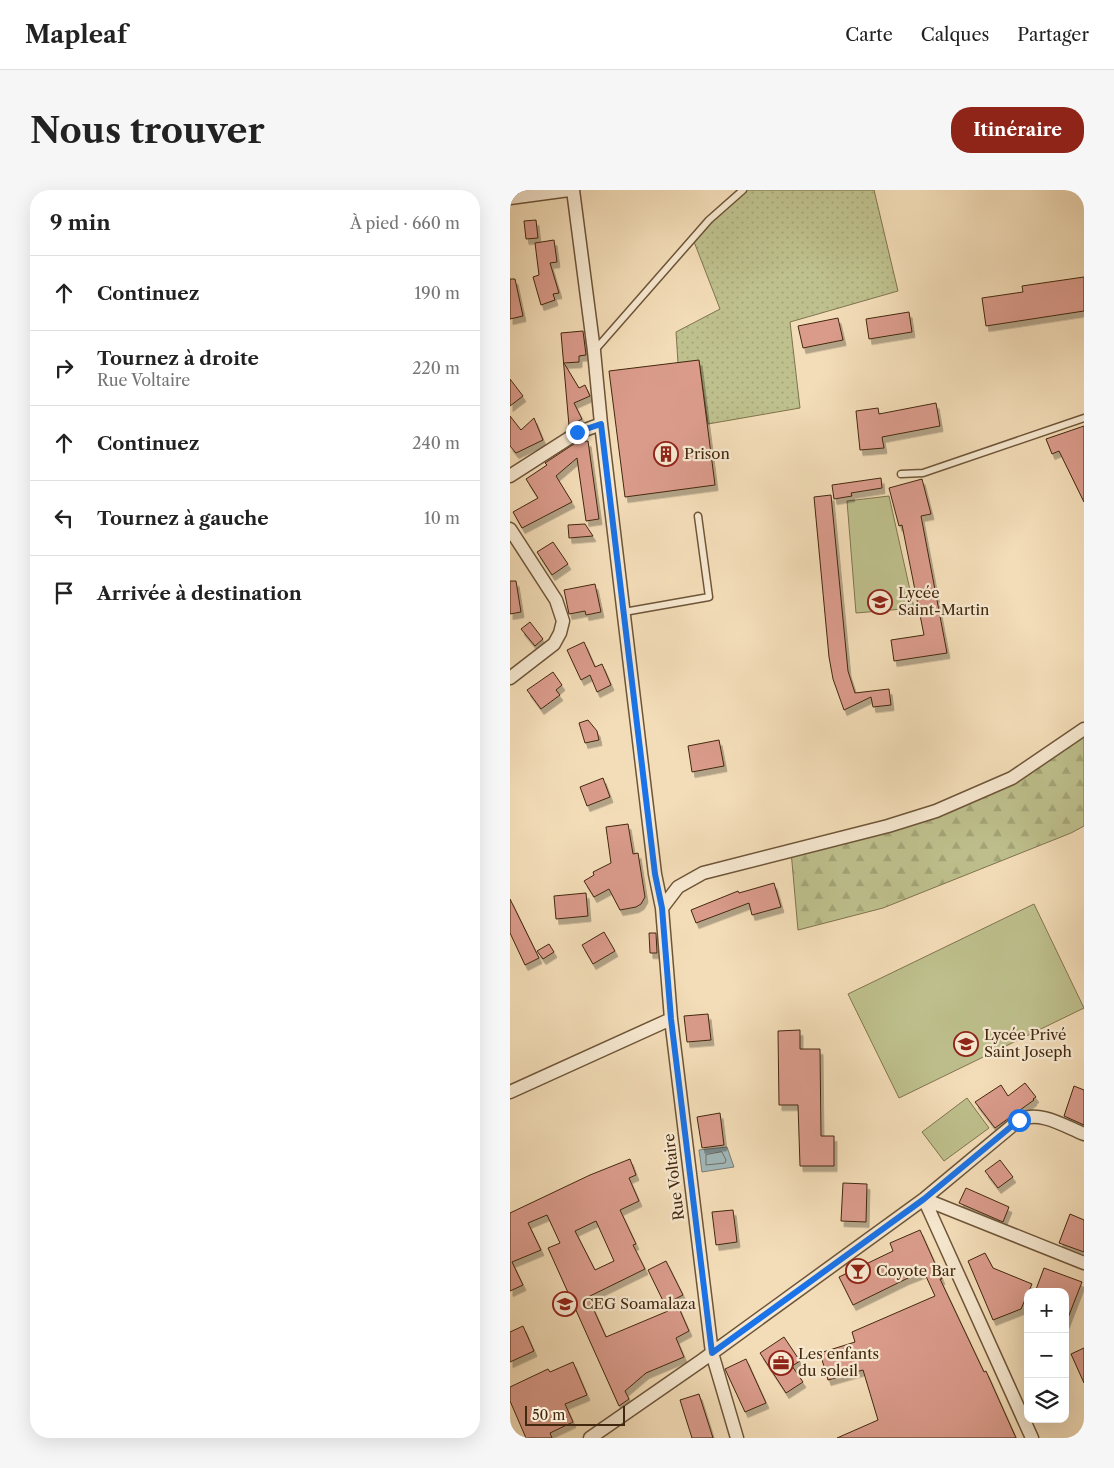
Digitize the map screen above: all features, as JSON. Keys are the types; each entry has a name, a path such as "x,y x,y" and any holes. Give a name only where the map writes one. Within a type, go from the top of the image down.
{"street":[{"path":"510,198 569,190"},
{"name":"Rue Voltaire","path":"573,190 594,351 601,424 655,874 662,908 671,1019 712,1353 737,1438"},
{"path":"510,476 577,432 601,424"},
{"path":"510,530 556,600 563,621 560,633 554,644 510,678"},
{"path":"662,908 678,887 703,873 936,812 1012,778 1084,729"},
{"path":"510,1092 671,1019"},
{"path":"590,1438 712,1353 924,1199 1019,1120 1028,1116 1038,1116 1084,1134"},
{"path":"924,1199 1084,1263"},
{"path":"924,1199 1032,1438"}],"lane":[{"path":"594,351 656,283 709,220 743,190"},
{"path":"901,474 923,473 1084,418"},
{"path":"624,612 709,597 698,516"}],"green space":[{"path":"743,190 874,190 898,291 790,322 800,408 708,424 699,361 678,363 676,332 720,309 693,239"},
{"path":"889,496 914,608 856,613 847,501"},
{"path":"1084,729 1084,826 1071,833 883,908 798,930 791,851 888,826 1012,778"},
{"path":"1034,904 1084,1008 899,1098 848,994"},
{"path":"967,1098 989,1128 944,1161 922,1132"}],"water":[{"path":"727,1147 734,1167 702,1172 699,1150"}],"building":[{"path":"536,220 538,238 526,239 524,221"},
{"path":"554,240 557,262 550,263 559,293 553,294 555,300 541,305 533,277 539,275 535,243"},
{"path":"1084,277 1084,311 986,326 982,298 1023,292 1022,286"},
{"path":"510,279 515,279 523,316 510,319"},
{"path":"909,312 912,332 869,339 866,319"},
{"path":"838,318 843,340 803,348 798,326"},
{"path":"583,331 586,355 579,356 579,362 564,363 579,388 585,385 590,396 574,403 582,419 569,426 561,333"},
{"name":"Prison","path":"699,360 715,485 625,497 609,371"},
{"path":"510,379 523,396 510,406"},
{"path":"936,403 940,426 882,437 884,448 860,450 856,411 878,408 879,414"},
{"path":"510,416 521,430 534,418 543,440 516,453 510,446"},
{"path":"1084,426 1084,502 1059,451 1052,454 1046,439"},
{"path":"588,441 599,519 586,521 577,458 556,476 572,502 522,528 513,512 538,498 526,479 547,465 545,463 577,442"},
{"path":"881,478 882,488 851,493 852,496 834,499 832,485"},
{"path":"922,479 931,514 921,516 947,653 894,661 891,640 924,635 902,525 899,526 889,488"},
{"path":"831,495 848,671 855,693 889,689 891,705 873,707 871,697 844,710 833,679 829,657 814,497"},
{"path":"585,524 593,536 569,538 568,525"},
{"path":"553,542 568,564 552,575 537,552"},
{"path":"510,581 516,581 521,612 510,614"},
{"path":"595,584 601,612 586,615 585,611 569,614 564,590"},
{"path":"530,622 543,639 535,646 521,629"},
{"path":"584,642 595,667 602,664 611,685 597,692 590,675 581,680 567,650"},
{"path":"553,672 562,685 556,690 560,695 541,709 527,690"},
{"path":"588,720 597,731 599,740 585,743 579,723"},
{"path":"719,740 724,766 692,772 688,746"},
{"path":"603,778 610,797 587,806 580,787"},
{"path":"628,824 633,854 638,853 645,897 641,904 636,907 620,910 609,889 594,897 584,881 594,875 593,872 611,863 606,827"},
{"path":"774,883 781,907 752,915 749,903 696,923 691,910 738,891 739,893"},
{"path":"586,893 588,916 556,919 554,896"},
{"path":"510,899 539,958 525,965 510,933"},
{"path":"604,932 615,951 593,964 582,945"},
{"path":"649,933 656,933 657,953 650,953"},
{"path":"549,944 554,952 543,959 537,951"},
{"path":"708,1014 711,1040 687,1042 684,1016"},
{"path":"800,1030 800,1049 820,1049 821,1136 834,1136 834,1166 800,1166 798,1105 779,1105 778,1031"},
{"path":"1025,1083 1036,1097 1034,1100 995,1128 975,1102 1001,1085 1008,1096"},
{"path":"1074,1086 1084,1090 1084,1125 1064,1116"},
{"path":"720,1113 724,1145 702,1148 697,1117"},
{"path":"630,1159 636,1175 629,1178 639,1201 620,1210 636,1244 633,1245 645,1269 588,1297 606,1337 668,1311 648,1270 666,1261 683,1295 675,1299 689,1331 676,1338 684,1357 646,1373 625,1391 629,1399 619,1406 548,1248 560,1243 547,1215 528,1223 541,1250 512,1262 523,1285 510,1291 510,1213 590,1175","holes":["596,1221 614,1261 595,1270 575,1231"]},
{"path":"1000,1160 1013,1177 998,1188 985,1171"},
{"path":"843,1183 867,1184 866,1222 841,1221"},
{"path":"966,1188 1009,1207 1003,1222 959,1203"},
{"path":"733,1210 737,1242 716,1245 712,1212"},
{"path":"1070,1214 1084,1220 1084,1252 1059,1243"},
{"path":"920,1230 942,1279 940,1279 984,1372 986,1371 1016,1438 837,1438 878,1420 863,1370 828,1380 820,1353 855,1342 852,1332 935,1296 924,1272 853,1305 839,1277 893,1251 890,1243"},
{"path":"985,1253 993,1268 1032,1284 1030,1288 1024,1288 1024,1302 1021,1309 993,1320 968,1261"},
{"path":"1044,1268 1082,1282 1069,1315 1069,1288 1036,1288"},
{"path":"523,1326 534,1351 510,1362 510,1332"},
{"name":"Les enfants du soleil","path":"784,1337 800,1361 792,1366 803,1382 786,1393 760,1353"},
{"path":"1084,1348 1084,1383 1071,1354"},
{"path":"746,1359 766,1403 745,1412 725,1369"},
{"path":"573,1362 587,1395 565,1404 573,1422 550,1433 552,1438 526,1438 510,1401 510,1387 548,1369 550,1372"},
{"path":"699,1394 713,1438 692,1438 680,1400"}],"place":[{"name":"Prison","path":"666,454"},
{"name":"Lycée Saint-Martin","path":"880,602"},
{"name":"Lycée Privé Saint Joseph","path":"966,1044"},
{"name":"Coyote Bar","path":"858,1271"},
{"name":"CEG Soamalaza","path":"565,1304"},
{"name":"Les enfants du soleil","path":"781,1363"}],"route":[{"path":"577,432 601,424 655,874 662,908 671,1019 712,1353 924,1199 1019,1120"}]}
